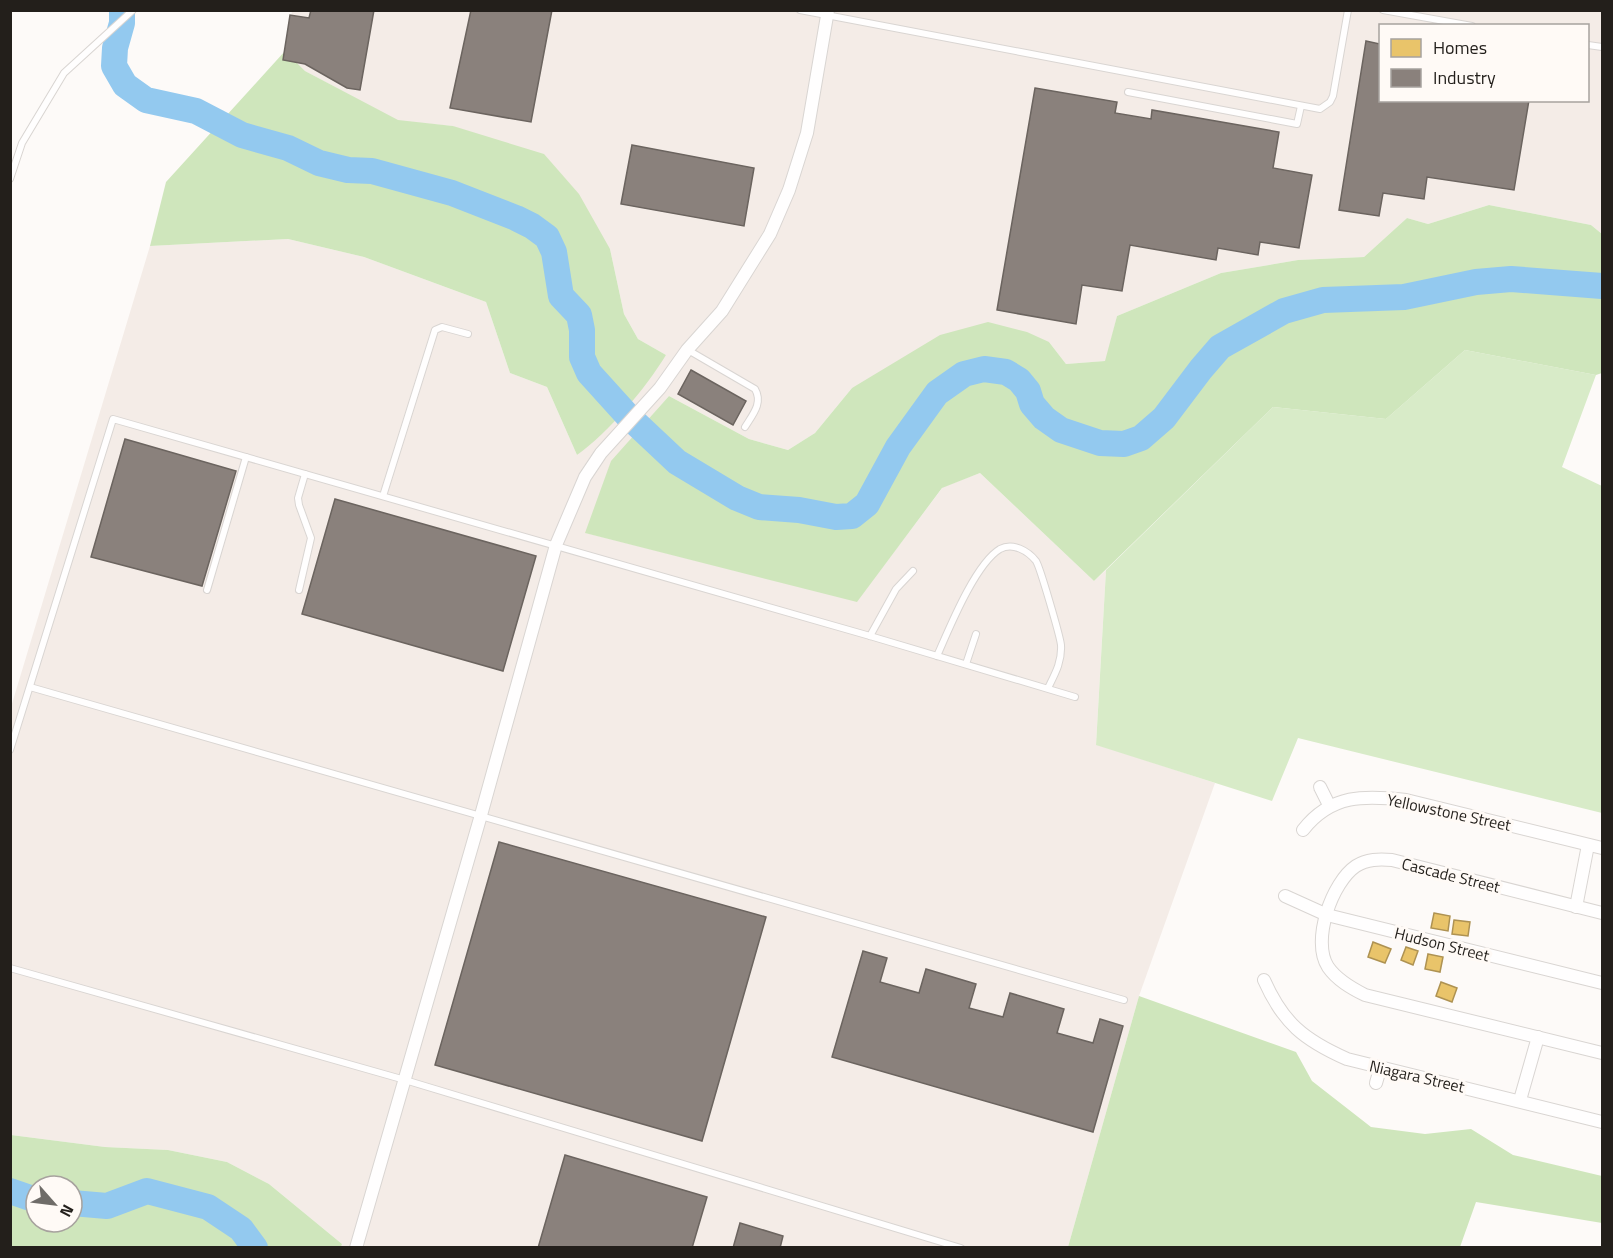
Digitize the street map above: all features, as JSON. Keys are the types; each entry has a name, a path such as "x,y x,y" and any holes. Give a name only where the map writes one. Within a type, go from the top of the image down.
{"street":[{"path":"356,1248 556,545 585,477 601,453 660,388 687,350 722,311 770,234 789,190 807,133 828,13"},
{"path":"1320,787 1329,806"},
{"name":"Yellowstone Street","path":"1304,830 1311,820 1329,806 1354,798 1381,797 1406,800 1602,848"},
{"path":"1576,907 1588,845"},
{"name":"Cascade Street","path":"1602,913 1392,860 1374,859 1358,865 1344,876 1327,915 1322,932 1321,950 1328,966 1341,980 1353,989 1384,1001 1602,1053"},
{"name":"Hudson Street","path":"1285,896 1327,915 1602,983"},
{"name":"Niagara Street","path":"1264,980 1273,1000 1302,1035 1322,1048 1347,1059 1602,1122"},
{"path":"1520,1100 1538,1037"},
{"path":"1376,1083 1380,1068"}],"lane":[{"path":"10,179 22,143 64,73 133,10"},
{"path":"800,10 828,13 1320,109 1330,102 1348,10"},
{"path":"1383,10 1461,24"},
{"path":"1128,92 1297,124 1301,106"},
{"path":"383,496 435,330 442,327 468,334"},
{"path":"687,350 755,389 759,402 745,427"},
{"path":"10,750 113,419 556,545 1075,697"},
{"path":"207,590 246,457"},
{"path":"299,590 311,538 298,498 305,474"},
{"path":"937,656 973,582 988,561 999,549 1007,546 1019,548 1038,563 1061,643 1058,669 1048,688"},
{"path":"870,636 896,589 912,571"},
{"path":"966,664 976,634"},
{"path":"30,687 1124,1000"},
{"path":"10,968 405,1080 961,1248"}],"shaded area":[{"path":"292,11 1602,11 1602,234 1591,225 1489,205 1428,224 1407,218 1364,257 1298,260 1221,273 1117,316 1106,361 1066,364 1049,342 852,388 815,433 788,450 749,439 669,396 611,462 586,533 857,601 943,487 980,473 1094,581 1106,570 1096,744 1215,783 1139,996 1068,1247 341,1247 342,1244 269,1184 227,1162 168,1150 105,1147 11,1135 11,707 150,246 288,239 364,257 486,302 510,373 547,387 577,455 666,355 638,339 624,314 610,249 453,126 398,121 305,71 285,51"}],"green space":[{"path":"285,51 305,71 398,120 453,126 544,154 579,194 610,249 624,314 638,339 666,355 626,409 577,455 547,387 510,373 486,302 364,257 288,239 150,246 166,182"},
{"path":"1489,205 1591,225 1602,234 1602,373 1596,375 1465,350 1386,419 1273,407 1094,581 980,473 942,488 857,602 585,533 611,461 669,396 749,439 788,450 815,433 852,388 940,335 988,322 1027,332 1049,342 1066,364 1105,361 1117,316 1221,273 1298,260 1364,257 1407,218 1428,224"},
{"path":"1465,350 1596,375 1562,467 1602,486 1602,813 1298,738 1272,801 1096,745 1106,570 1273,407 1386,419"},
{"path":"1139,996 1296,1052 1312,1081 1371,1127 1425,1134 1471,1129 1513,1155 1602,1176 1602,1223 1476,1202 1460,1247 1068,1247"},
{"path":"11,1135 105,1147 168,1150 227,1162 269,1184 342,1244 341,1247 11,1247"}],"building: Homes":[{"path":"1434,913 1450,916 1448,931 1431,928"},
{"path":"1454,920 1470,922 1468,936 1452,934"},
{"path":"1373,942 1391,949 1385,963 1368,957"},
{"path":"1406,947 1418,951 1413,965 1401,960"},
{"path":"1428,954 1443,957 1440,972 1425,969"},
{"path":"1441,982 1457,988 1452,1002 1436,996"}],"building: Industry":[{"path":"311,10 374,10 360,90 347,88 305,64 283,60 290,15 309,18"},
{"path":"471,10 552,10 531,122 450,108"},
{"path":"1366,41 1379,44 1379,102 1529,102 1514,190 1427,177 1424,199 1383,193 1379,216 1339,210"},
{"path":"1035,88 1117,102 1115,113 1151,119 1152,110 1279,132 1273,168 1312,175 1299,248 1260,242 1258,255 1218,248 1216,260 1130,245 1122,291 1082,285 1076,324 997,310"},
{"path":"632,145 754,168 744,226 621,204"},
{"path":"691,370 746,401 733,425 678,394"},
{"path":"125,439 236,471 202,586 91,557"},
{"path":"335,499 536,556 503,671 302,614"},
{"path":"499,842 766,917 702,1141 435,1065"},
{"path":"863,951 887,958 880,982 919,993 926,969 976,984 969,1008 1003,1017 1010,993 1064,1009 1057,1033 1093,1043 1100,1019 1123,1026 1093,1132 832,1057"},
{"path":"565,1155 707,1197 692,1248 538,1248"},
{"path":"740,1223 783,1236 780,1248 733,1248"}],"waterway":[{"path":"122,10 122,23 115,48 114,66 125,85 146,100 196,111 242,135 288,148 319,163 348,170 372,171 452,193 516,218 547,237 554,252 561,296 579,315 582,330 582,357 589,373 627,415 677,462 737,498 759,507 799,510 836,517 852,516 867,504 898,447 937,393 964,374 984,369 1006,372 1019,380 1028,391 1032,404 1044,418 1061,430 1100,443 1124,444 1141,438 1164,418 1220,347 1284,311 1323,300 1404,297 1476,282 1511,279 1602,286"},
{"path":"10,1191 24,1196"},
{"path":"84,1204 107,1206 147,1191 208,1207 241,1229 255,1248"}]}
